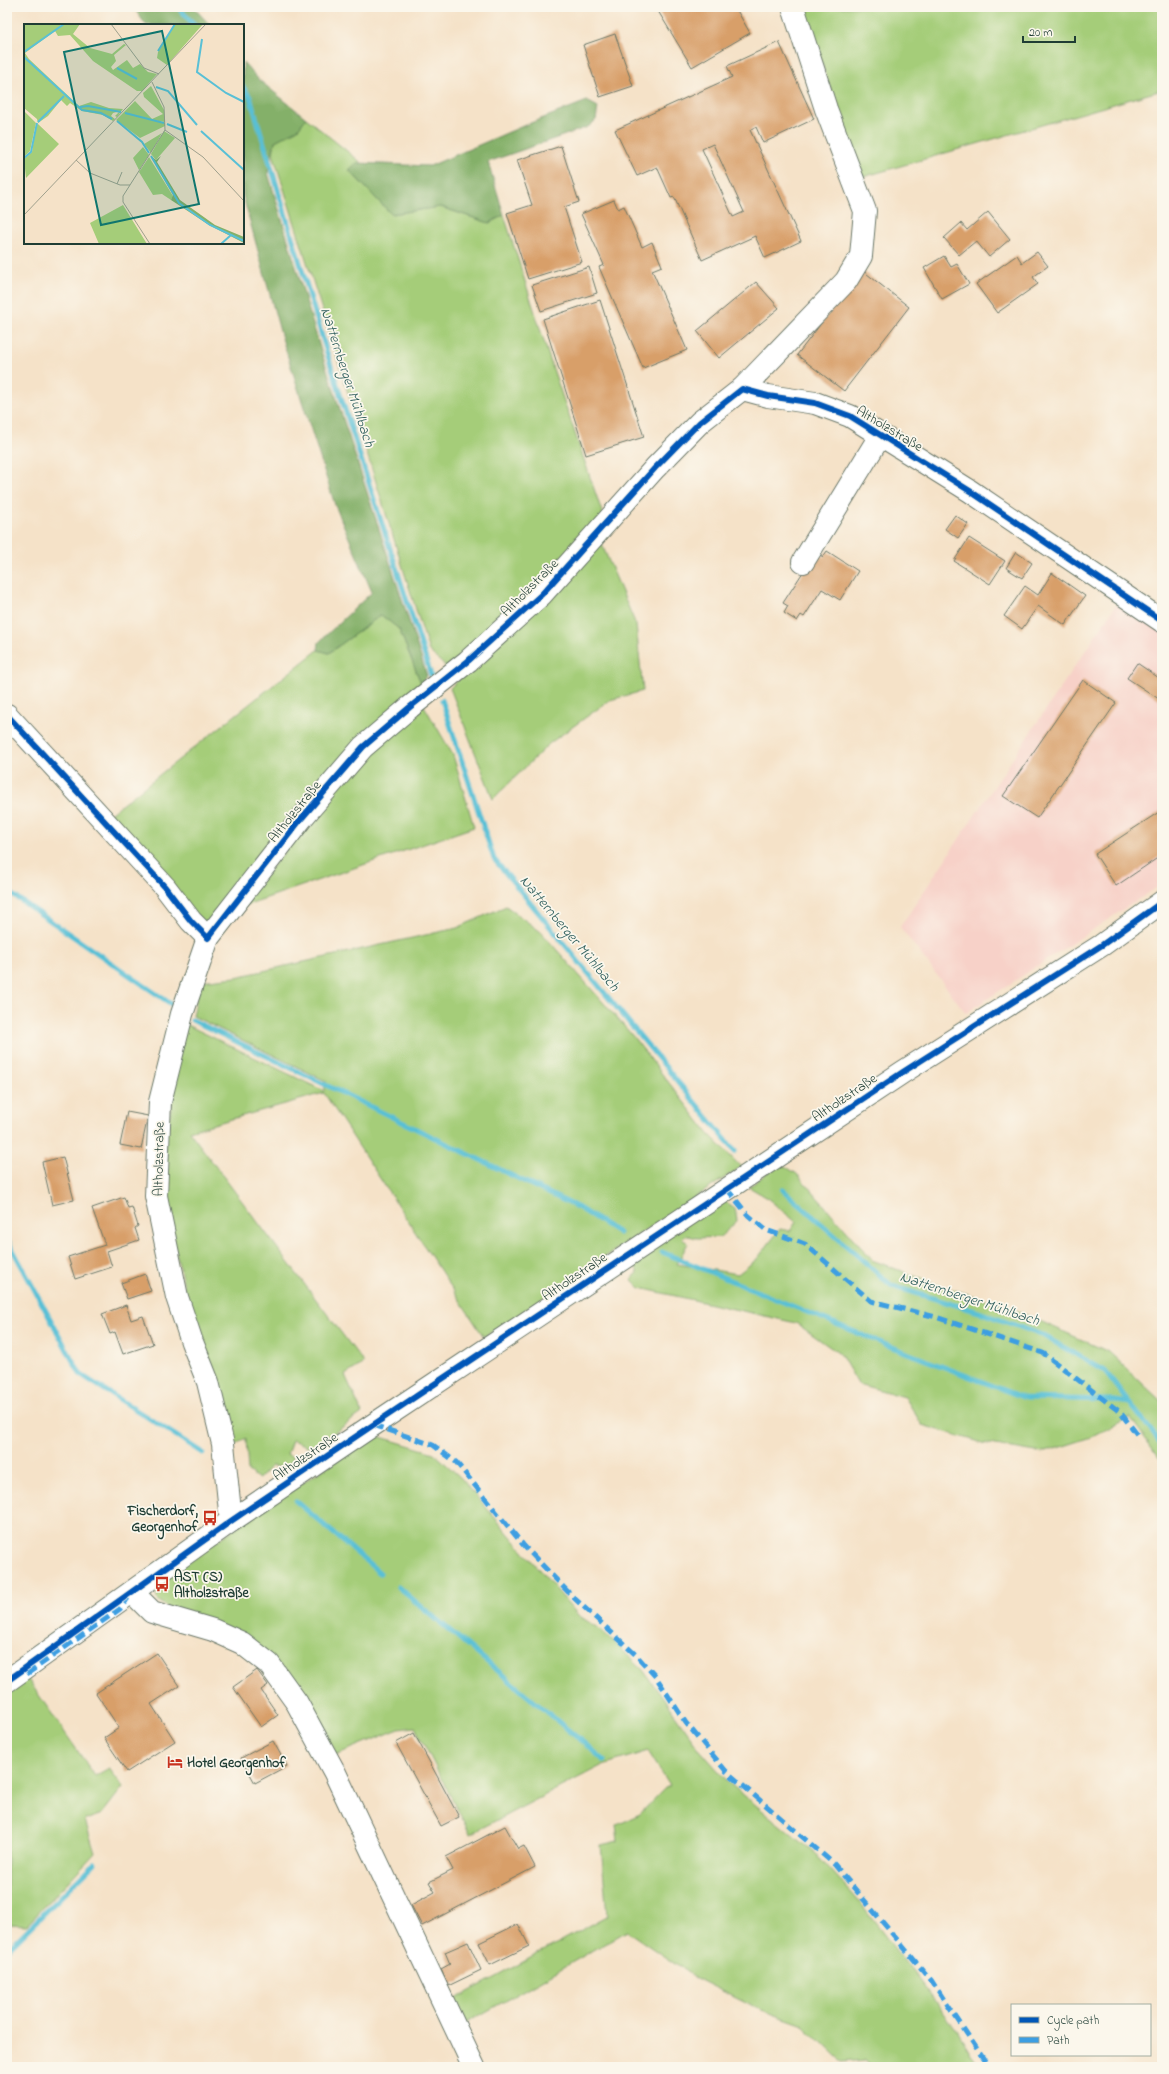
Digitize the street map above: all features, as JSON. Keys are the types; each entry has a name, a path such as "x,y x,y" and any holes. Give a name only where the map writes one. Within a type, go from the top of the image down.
{"street":[{"path":"742,388 846,281 861,256 865,211 826,109 793,7"},
{"name":"Altholzstraße","path":"231,1521 223,1444 208,1382 192,1342 177,1297 156,1196 160,1102 182,1014 208,938 301,819 363,747 468,661 542,594 655,468 700,422 742,388 768,396 815,403 850,416 970,491 1162,621"},
{"path":"803,562 880,436"},
{"path":"7,715 166,887 191,921 208,938"},
{"name":"Altholzstraße","path":"7,1681 231,1521 903,1072 1102,945 1162,902"},
{"path":"132,1592 152,1612 213,1630 242,1643 269,1664 277,1675 296,1703 335,1773 474,2067"}],"shaded area":[{"path":"1120,599 1162,631 1162,884 966,1013 900,927"}],"green space":[{"path":"133,7 193,7 209,24 145,24"},
{"path":"801,7 1162,7 1162,90 863,177"},
{"path":"244,63 259,80 306,118 298,129 275,141 268,173 321,351 427,676 421,683 399,629 381,615 329,653 318,650 319,642 372,592 335,505 281,335 244,200"},
{"path":"587,101 598,107 596,120 588,127 488,162 504,215 489,223 441,207 391,214 349,170 357,163 430,166 523,126"},
{"path":"306,118 363,164 357,163 349,170 391,214 440,207 489,223 504,215 550,360 604,518 544,584 448,669 429,651 273,154 275,141 298,129"},
{"path":"600,540 636,625 643,691 610,700 550,743 493,799 450,688"},
{"path":"381,615 399,629 421,683 422,691 213,926 201,927 106,817 318,650 329,653"},
{"path":"423,704 453,755 474,827 240,907 360,758"},
{"path":"506,906 541,932 631,1034 708,1133 741,1167 484,1337 324,1093 189,1131 364,1363 345,1375 362,1413 313,1448 292,1440 287,1454 294,1457 287,1467 271,1466 259,1479 248,1471 246,1438 233,1446 194,1329 165,1206 165,1138 174,1093 171,1072 185,1024 324,1091 326,1081 193,1016 200,981 236,977 457,928"},
{"path":"780,1163 797,1174 872,1260 941,1286 1002,1304 1109,1352 1162,1402 1162,1462 1130,1417 1092,1437 1042,1453 983,1443 922,1425 905,1397 858,1384 841,1355 796,1323 640,1288 631,1279 638,1273 633,1259 723,1200 735,1208 737,1221 720,1237 697,1238 685,1235 682,1239 688,1243 677,1264 738,1274 757,1259 780,1229 790,1231 796,1222 766,1197 749,1187"},
{"path":"374,1435 434,1453 461,1478 578,1615 601,1630 643,1670 700,1750 729,1783 820,1858 856,1898 957,2030 979,2067 871,2067 866,2060 842,2062 804,2025 756,2008 694,1977 627,1931 461,2026 450,2002 607,1916 601,1845 618,1841 616,1825 640,1814 665,1788 670,1786 648,1751 603,1765 470,1834 415,1727 399,1729 333,1756 288,1674 165,1606 157,1599 155,1587 161,1578"},
{"path":"27,1678 95,1776 109,1768 123,1787 102,1814 85,1820 95,1853 27,1925 7,1924 7,1692"}],"building":[{"path":"665,7 735,7 750,33 692,67 658,11"},
{"path":"615,34 633,86 600,97 583,45"},
{"path":"779,42 814,119 763,143 756,127 750,130 801,241 765,258 755,236 702,260 674,197 671,198 657,167 637,176 615,130 732,77 727,66","holes":["713,144 744,212 733,217 702,149"]},
{"path":"561,146 579,202 564,207 582,262 528,279 507,213 532,205 517,160"},
{"path":"614,200 618,209 624,206 642,247 652,242 662,266 652,270 687,350 643,368 599,267 604,265 581,214"},
{"path":"988,212 1010,239 989,257 976,241 959,255 944,238 961,223 967,230"},
{"path":"1037,252 1048,266 1033,277 1038,284 997,313 976,284 1017,255 1022,263"},
{"path":"944,256 951,267 957,264 969,284 942,299 924,268"},
{"path":"589,267 597,293 541,311 532,285"},
{"path":"862,270 909,307 844,391 797,355"},
{"path":"756,282 779,308 719,358 697,331"},
{"path":"600,300 644,437 586,455 543,319"},
{"path":"955,515 968,524 958,538 945,529"},
{"path":"969,538 1005,561 990,584 954,561"},
{"path":"827,551 858,571 840,600 822,589 804,617 801,615 797,621 784,613 788,606 783,603 816,552 823,557"},
{"path":"1016,552 1032,563 1022,578 1006,568"},
{"path":"1052,573 1085,596 1065,625 1038,606 1022,629 1004,616 1025,586 1038,595"},
{"path":"1137,663 1162,680 1162,701 1127,678"},
{"path":"1083,680 1116,703 1037,818 1003,796"},
{"path":"1162,810 1162,855 1116,886 1095,854"},
{"path":"127,1112 148,1116 141,1149 120,1145"},
{"path":"63,1157 74,1200 52,1205 42,1162"},
{"path":"124,1197 128,1208 132,1207 138,1226 135,1228 139,1240 107,1251 112,1267 75,1279 68,1257 105,1245 92,1208"},
{"path":"145,1274 151,1291 127,1299 121,1283"},
{"path":"126,1305 131,1320 143,1316 153,1344 123,1354 115,1332 110,1334 102,1314"},
{"path":"157,1653 179,1686 151,1704 175,1741 127,1772 104,1738 119,1728 96,1693"},
{"path":"257,1670 268,1685 261,1690 278,1715 261,1727 233,1687"},
{"path":"414,1733 459,1817 441,1826 396,1743"},
{"path":"273,1741 287,1766 255,1783 241,1758"},
{"path":"505,1826 518,1849 524,1846 535,1867 422,1926 411,1905 435,1892 429,1882 453,1870 446,1857"},
{"path":"518,1924 529,1946 490,1965 479,1943"},
{"path":"468,1942 481,1970 448,1986 441,1969 450,1964 445,1952"}],"waterway":[{"name":"Natternberger Mühlbach","path":"178,7 193,24"},
{"name":"Natternberger Mühlbach","path":"244,88 250,97 331,366 431,675"},
{"name":"Natternberger Mühlbach","path":"442,700 494,859 735,1151"},
{"path":"7,891 171,1004"},
{"path":"192,1020 579,1208 619,1233"},
{"name":"Natternberger Mühlbach","path":"783,1190 892,1286 979,1312 1042,1335 1105,1371 1162,1445"},
{"path":"7,1239 80,1374 203,1453"},
{"path":"662,1252 889,1346 1025,1398 1108,1400 1130,1403"},
{"path":"296,1501 380,1573"},
{"path":"398,1587 604,1760"},
{"path":"7,1950 95,1863"}],"marked path":[{"path":"727,1189 748,1215 766,1230 805,1244 871,1301 936,1317 1043,1353 1120,1412 1139,1437"},
{"path":"373,1425 433,1445 456,1462 524,1546 573,1597 636,1655 656,1677 686,1723 726,1771 834,1864 931,1980 989,2067"},
{"path":"27,1674 120,1609 128,1598"}],"cycle path":[{"path":"7,715 165,887 191,921 208,938 301,819 363,747 468,661 542,594 655,468 700,422 742,389 768,396 815,403 850,416 970,491 1162,621"},
{"path":"7,1681 231,1521 373,1425 903,1072 1102,945 1162,902"}],"place":[{"name":"Fischerdorf, Georgenhof","path":"210,1518"},
{"name":"AST (S) Altholzstraße","path":"162,1584"},
{"name":"Hotel Georgenhof","path":"175,1762"}]}
